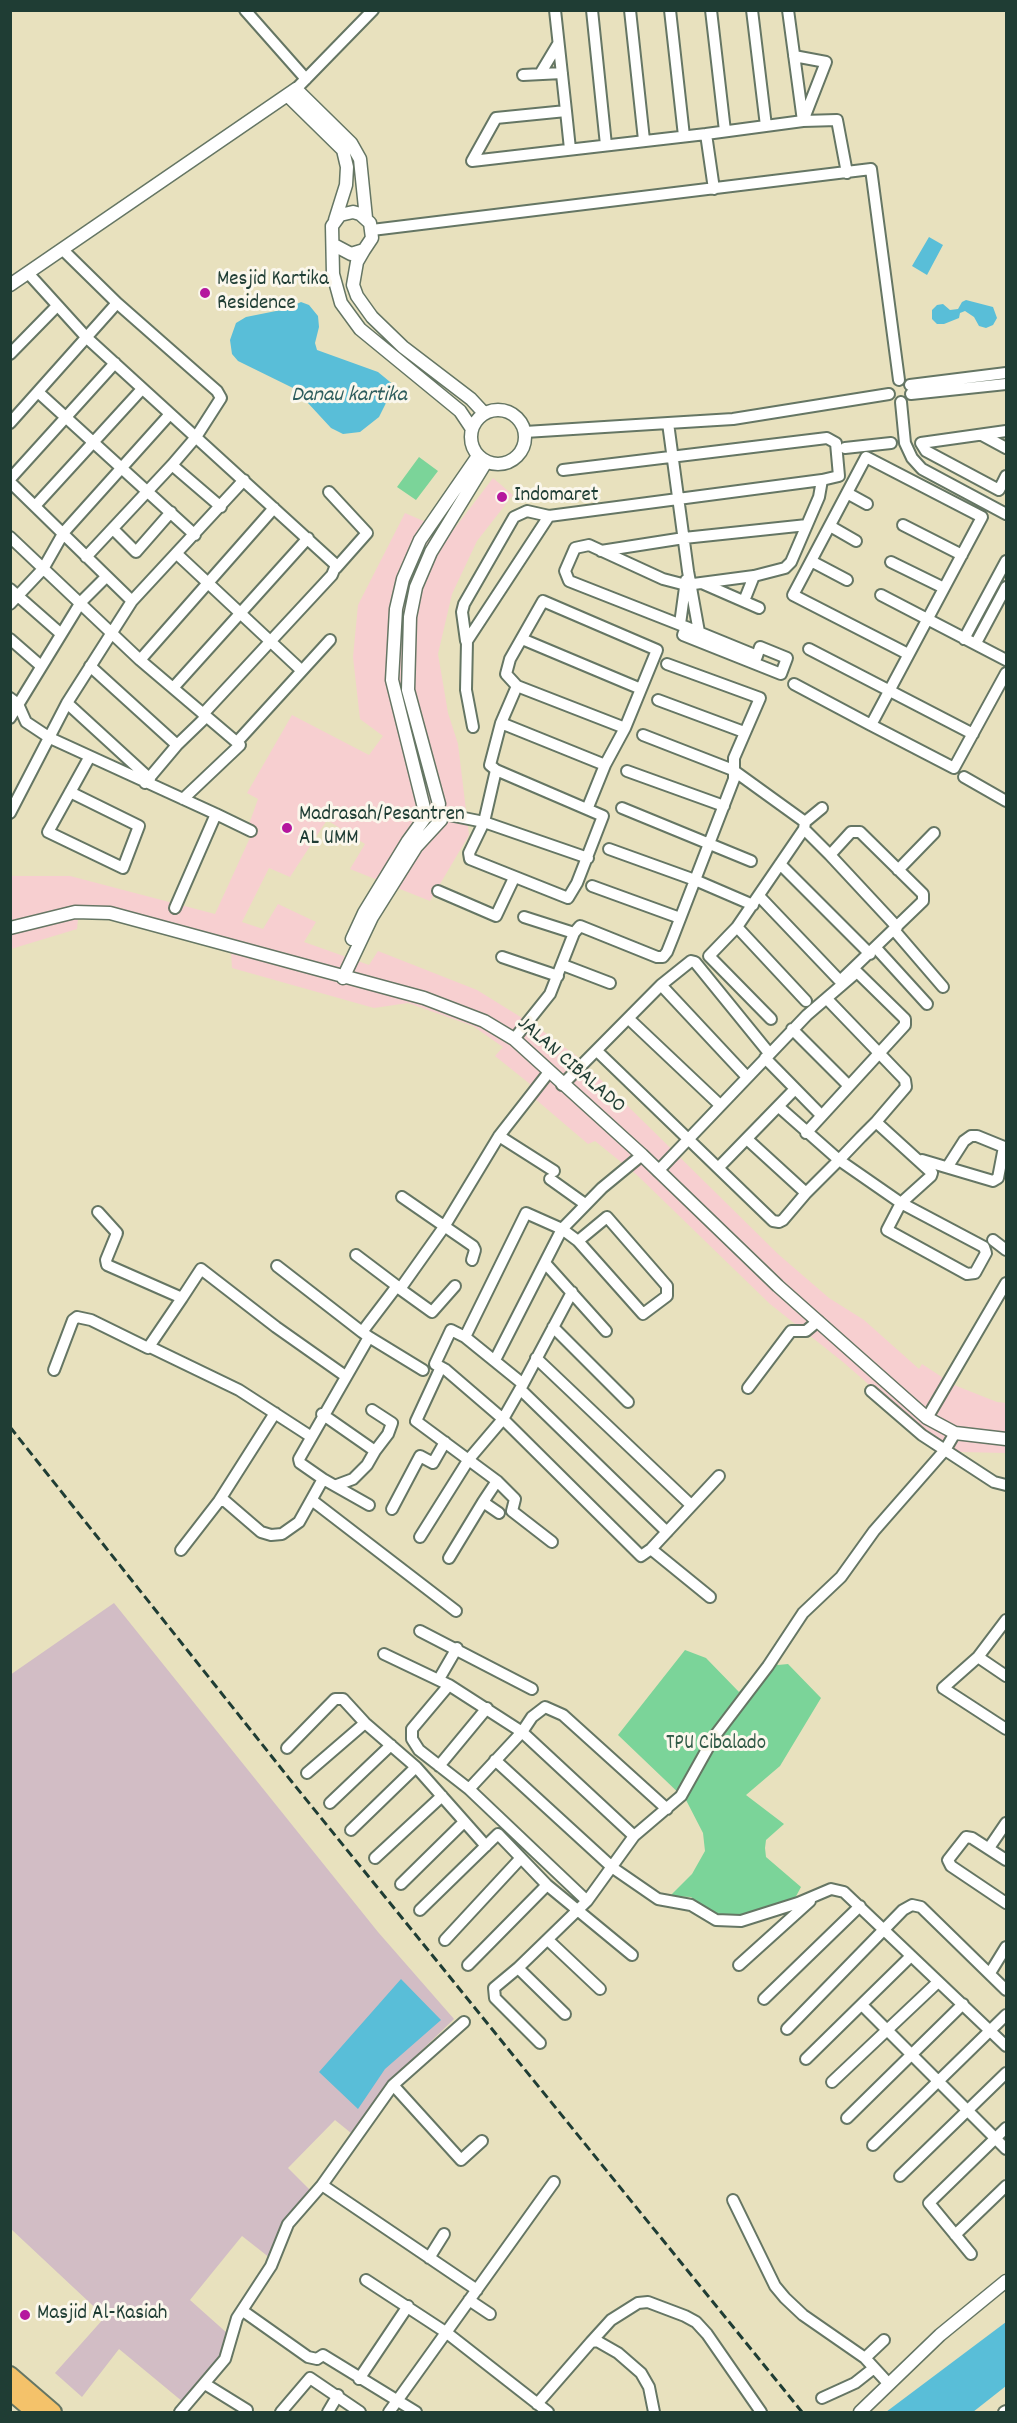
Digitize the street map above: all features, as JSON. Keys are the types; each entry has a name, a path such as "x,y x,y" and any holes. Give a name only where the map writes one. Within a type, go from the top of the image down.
{"highway":[{"path":"10,2375 53,2412"},
{"path":"10,2391 35,2412"}],"street":[{"path":"245,10 306,79"},
{"path":"10,285 292,92 334,52 372,10"},
{"path":"555,10 570,149"},
{"path":"592,10 606,145"},
{"path":"630,10 644,140"},
{"path":"670,10 684,136"},
{"path":"711,10 725,131"},
{"path":"752,10 766,126"},
{"path":"788,10 803,121"},
{"path":"540,74 558,44"},
{"path":"794,56 826,62 803,121"},
{"path":"523,75 562,73"},
{"path":"292,92 351,143 360,159 366,218 372,230 369,244 357,262 353,285 357,296 372,317 403,347 471,399 484,413"},
{"path":"292,92 343,150 347,166 346,185 330,232 334,245 335,289 341,303 360,329 460,411 472,429"},
{"path":"566,111 496,118 472,160 803,121 837,120 847,173"},
{"path":"706,134 714,189"},
{"path":"372,230 871,169 899,380 910,390"},
{"path":"335,220 352,212 366,218"},
{"path":"334,245 344,253 351,254 364,250"},
{"path":"63,250 117,303 220,395 219,402 196,437 114,530 86,557"},
{"path":"28,273 56,307 87,338 273,508 308,537 334,562 336,568"},
{"path":"10,423 117,303"},
{"path":"13,346 56,307"},
{"path":"115,363 10,481 132,601"},
{"path":"970,384 1006,373"},
{"path":"889,394 891,385 899,380"},
{"path":"1006,384 970,384 910,390 901,402 906,443 912,458 922,469 1006,514"},
{"path":"35,506 142,389"},
{"path":"38,392 195,535"},
{"path":"889,394 895,401 901,402"},
{"path":"525,432 733,419 889,394"},
{"path":"505,411 514,415 525,432 525,444 519,455 510,462 498,465 482,459 470,439 472,429 484,413 505,411"},
{"path":"60,633 13,596 43,569 64,532 170,414"},
{"path":"668,423 688,571 693,584 698,636"},
{"path":"1006,431 921,443 926,451 999,490 1006,476"},
{"path":"982,435 1006,448"},
{"path":"473,727 466,690 466,641 462,612 464,604 514,517 527,510 549,516 839,476 836,443 830,439 673,455 563,470"},
{"path":"845,448 891,443"},
{"path":"869,445 872,460"},
{"path":"872,725 982,517 866,457 793,595 909,654"},
{"path":"482,459 431,552 416,587 410,617 408,690 441,813 434,824 424,813 392,680 396,609 403,579 420,540 482,459"},
{"path":"172,465 220,507"},
{"path":"10,813 67,703 132,601 244,480"},
{"path":"693,584 754,576 785,568 791,562 819,497 822,480"},
{"path":"147,781 367,533 328,492"},
{"path":"847,493 867,504"},
{"path":"140,660 209,584 273,508"},
{"path":"114,530 136,552 171,513"},
{"path":"466,641 549,516"},
{"path":"601,551 684,538 807,525"},
{"path":"903,525 962,555"},
{"path":"830,526 856,541"},
{"path":"10,537 112,631 140,660 240,745 183,799"},
{"path":"172,688 308,537"},
{"path":"755,659 698,636 683,626 566,578 566,571 575,548 590,545 663,579 693,584 759,608"},
{"path":"177,554 302,670"},
{"path":"811,561 847,580"},
{"path":"964,639 1006,561"},
{"path":"891,562 944,588"},
{"path":"10,718 14,701 41,666 81,602 106,576"},
{"path":"744,601 754,576"},
{"path":"683,626 693,584"},
{"path":"976,643 1006,587"},
{"path":"881,595 1006,660"},
{"path":"588,807 605,765 625,728 656,655 656,648 545,601 541,603 506,671 517,686 625,728"},
{"path":"10,639 41,666"},
{"path":"522,639 641,689"},
{"path":"237,742 330,640"},
{"path":"809,649 973,734"},
{"path":"514,1038 550,994 574,933 580,926 663,957 680,918 734,779 734,758 760,698 668,664"},
{"path":"90,666 177,745"},
{"path":"794,684 954,768 1006,673"},
{"path":"496,770 484,822 469,853 470,859 568,898 588,858 603,818 602,814 588,807 496,770 490,765 501,723 517,686"},
{"path":"658,700 744,732"},
{"path":"14,701 26,722 50,738 251,831"},
{"path":"67,703 147,781"},
{"path":"501,723 605,765"},
{"path":"643,735 733,770 805,825 896,928 943,987"},
{"path":"70,792 139,826 123,868 48,832 70,792 89,758"},
{"path":"627,771 724,806"},
{"path":"964,777 1006,801"},
{"path":"339,977 364,913 429,803 441,813 484,822 588,858"},
{"path":"622,808 751,861"},
{"path":"771,1019 709,956 737,927 805,825 822,808"},
{"path":"339,977 372,917 416,847 441,813"},
{"path":"175,908 216,814"},
{"path":"609,849 756,901 840,981 923,901 924,897 855,831 830,855"},
{"path":"898,870 934,833"},
{"path":"780,864 927,1004"},
{"path":"438,891 496,916 514,878"},
{"path":"592,886 680,918"},
{"name":"JALAN CIBALADO","path":"10,928 75,912 110,913 449,1006 484,1021 514,1038 545,1077 562,1085 642,1155 814,1325 927,1418 950,1442 1006,1438"},
{"path":"524,917 574,933"},
{"path":"737,927 806,1001"},
{"path":"502,957 558,976"},
{"path":"562,1085 661,985 687,962 695,962 794,1090 821,1115"},
{"path":"563,964 610,983"},
{"path":"657,1170 792,1029 857,972 905,1019 905,1025 806,1133"},
{"path":"661,985 747,1077"},
{"path":"597,1051 773,1221 783,1220 876,1122 906,1084 905,1080 827,999"},
{"path":"628,1018 720,1104"},
{"path":"792,1029 848,1085"},
{"path":"369,1505 298,1462 365,1334 444,1227 499,1136 545,1077"},
{"path":"719,1167 748,1140 794,1090"},
{"path":"779,1107 839,1160 901,1203 984,1247 986,1253 975,1273 968,1275 889,1233 888,1226 901,1203 931,1176 931,1169 876,1122"},
{"path":"499,1136 552,1175 585,1204"},
{"path":"920,1160 996,1180 1002,1164 1004,1147 977,1136 971,1136 964,1141 948,1166"},
{"path":"748,1140 807,1193"},
{"path":"495,1360 562,1230 585,1204 642,1155"},
{"path":"402,1197 473,1246 475,1250 472,1260"},
{"path":"99,1212 117,1233 106,1260 107,1265 182,1298"},
{"path":"465,1337 526,1213 562,1230 578,1241 643,1314 667,1296 667,1286 664,1282 607,1217 578,1241"},
{"path":"993,1240 1006,1250"},
{"path":"356,1255 432,1312 455,1286"},
{"path":"545,1263 606,1331"},
{"path":"277,1266 365,1334 423,1370"},
{"path":"150,1347 201,1269 344,1376"},
{"path":"927,1418 1006,1283"},
{"path":"420,1537 468,1459 502,1419 572,1292"},
{"path":"54,1370 72,1320 77,1317 91,1320 239,1390 310,1436"},
{"path":"748,1388 791,1331 802,1332 814,1325"},
{"path":"553,1327 628,1402"},
{"path":"667,1532 495,1360 465,1337 450,1330 435,1364 502,1419 637,1554 641,1556 651,1549 667,1532 691,1505 719,1476"},
{"path":"536,1358 691,1505"},
{"path":"441,1367 416,1421 497,1481 515,1498 512,1511 552,1542"},
{"path":"871,1391 922,1435 950,1442 994,1482 1006,1485"},
{"path":"337,1485 353,1479 366,1466 388,1434 392,1423 372,1410"},
{"path":"181,1550 219,1501 275,1413"},
{"path":"322,1414 375,1451"},
{"path":"393,1509 420,1456 433,1463 445,1442"},
{"path":"540,2043 493,1992 494,1988 519,1968 587,1901 634,1836 681,1796 714,1737 768,1666 803,1613 841,1577 889,1512 950,1442"},
{"path":"219,1501 225,1501 261,1532 271,1535 282,1534 299,1522 313,1501 323,1479"},
{"path":"449,1557 497,1481"},
{"path":"313,1501 456,1611"},
{"path":"483,1502 499,1513"},
{"path":"651,1549 710,1597"},
{"path":"1006,1624 978,1657 943,1688 1006,1729"},
{"path":"420,1631 457,1648 532,1689"},
{"path":"439,1678 457,1648"},
{"path":"384,1654 439,1678 522,1732 634,1836"},
{"path":"978,1657 1006,1676"},
{"path":"449,1685 411,1732 419,1750 469,1789 501,1829 520,1859 632,1955"},
{"path":"287,1748 335,1699 343,1699 365,1723 416,1767 486,1846"},
{"path":"439,1766 487,1708"},
{"path":"469,1789 522,1732 540,1709 550,1708 563,1715 667,1809"},
{"path":"307,1773 365,1723"},
{"path":"330,1803 390,1745"},
{"path":"495,1760 613,1868 658,1899 691,1905 716,1920 741,1921 814,1897"},
{"path":"351,1830 416,1767"},
{"path":"375,1858 442,1796"},
{"path":"401,1884 464,1822"},
{"path":"989,1848 1006,1823"},
{"path":"420,1910 501,1829"},
{"path":"501,1829 587,1901"},
{"path":"1006,1860 989,1848 966,1837 949,1857 948,1863 1006,1903"},
{"path":"445,1940 520,1859"},
{"path":"468,1965 548,1885"},
{"path":"739,1965 814,1897 823,1891 838,1889 886,1929 911,1956 1006,2046"},
{"path":"764,1999 860,1906"},
{"path":"787,2029 908,1907 921,1907 1006,1990"},
{"path":"548,1940 600,1989"},
{"path":"990,1973 1006,1947"},
{"path":"806,2059 911,1956"},
{"path":"519,1968 565,2014"},
{"path":"832,2082 938,1982"},
{"path":"847,2118 963,2004"},
{"path":"862,2005 1006,2149"},
{"path":"873,2145 1006,2015"},
{"path":"180,2412 225,2359 230,2349 233,2328 271,2266 288,2224 322,2185 393,2085 464,2022"},
{"path":"900,2176 1006,2073"},
{"path":"393,2085 460,2160 482,2141"},
{"path":"971,2254 954,2235 930,2201 1006,2128"},
{"path":"389,2412 554,2182"},
{"path":"322,2185 477,2289"},
{"path":"954,2235 1006,2186"},
{"path":"733,2200 775,2286 785,2298 803,2315 865,2358 888,2383"},
{"path":"429,2258 444,2234"},
{"path":"366,2280 447,2333 548,2412"},
{"path":"860,2412 940,2335 1006,2281"},
{"path":"469,2300 490,2314"},
{"path":"537,2404 611,2320 639,2303 648,2302 696,2322 707,2334 761,2412"},
{"path":"359,2379 408,2306"},
{"path":"243,2311 308,2357 317,2359 323,2355 416,2412"},
{"path":"865,2358 884,2340"},
{"path":"591,2342 597,2341 608,2346 641,2373 649,2388 654,2412"},
{"path":"822,2398 855,2383 874,2368"},
{"path":"281,2412 308,2379 338,2395 360,2412"},
{"path":"205,2384 248,2410"},
{"path":"328,2412 338,2395"}],"shaded area":[{"path":"493,478 513,495 477,541 452,594 438,654 448,713 458,744 469,835 430,901 350,869 365,844 327,820 290,877 269,868 242,922 263,929 278,904 316,922 304,942 369,965 378,951 477,990 540,1029 578,1057 778,1254 829,1298 864,1320 919,1369 922,1364 954,1385 997,1402 1006,1403 1006,1453 960,1452 929,1437 843,1362 770,1304 637,1175 595,1141 588,1144 527,1092 530,1084 495,1056 503,1047 473,1026 408,1003 374,1008 232,968 231,952 110,919 78,919 77,929 11,949 11,876 70,876 215,914 254,829 248,827 258,799 247,793 292,715 369,755 383,736 360,719 353,657 358,605 405,513 451,533"},
{"path":"114,1603 378,1932 454,2019 388,2083 351,2133 335,2120 288,2168 310,2190 285,2218 270,2258 242,2236 190,2300 227,2333 225,2349 183,2402 119,2349 82,2397 55,2373 105,2317 11,2229 10,1675"}],"green space":[{"path":"419,457 438,471 416,500 397,487"},
{"name":"TPU Cibalado","path":"685,1650 706,1658 739,1692 768,1657 778,1665 788,1664 821,1698 780,1766 746,1795 784,1824 766,1840 766,1857 801,1887 794,1900 742,1915 720,1915 709,1912 691,1897 670,1896 692,1874 705,1851 703,1833 686,1800 618,1735"}],"water":[{"path":"929,237 943,245 927,275 912,266"},
{"path":"966,300 993,307 997,318 993,325 986,328 979,326 974,317 965,311 960,313 959,318 944,324 937,324 932,319 932,310 937,305 943,304 950,310 958,309"},
{"name":"Danau kartika","path":"301,302 309,305 318,316 319,327 315,343 317,350 378,372 395,386 396,389 393,389 379,417 360,432 343,434 331,428 295,389 238,361 232,354 230,340 236,323 246,317 286,309"},
{"path":"401,1979 441,2020 385,2069 358,2109 319,2072"},
{"path":"1006,2322 1006,2386 973,2412 886,2412"}],"railway":[{"path":"10,1427 292,1782 802,2412"}],"place":[{"name":"Mesjid Kartika Residence","path":"205,293"},
{"name":"Indomaret","path":"502,497"},
{"name":"Madrasah/Pesantren AL UMM","path":"287,828"},
{"name":"Masjid Al-Kasiah","path":"25,2315"}]}
